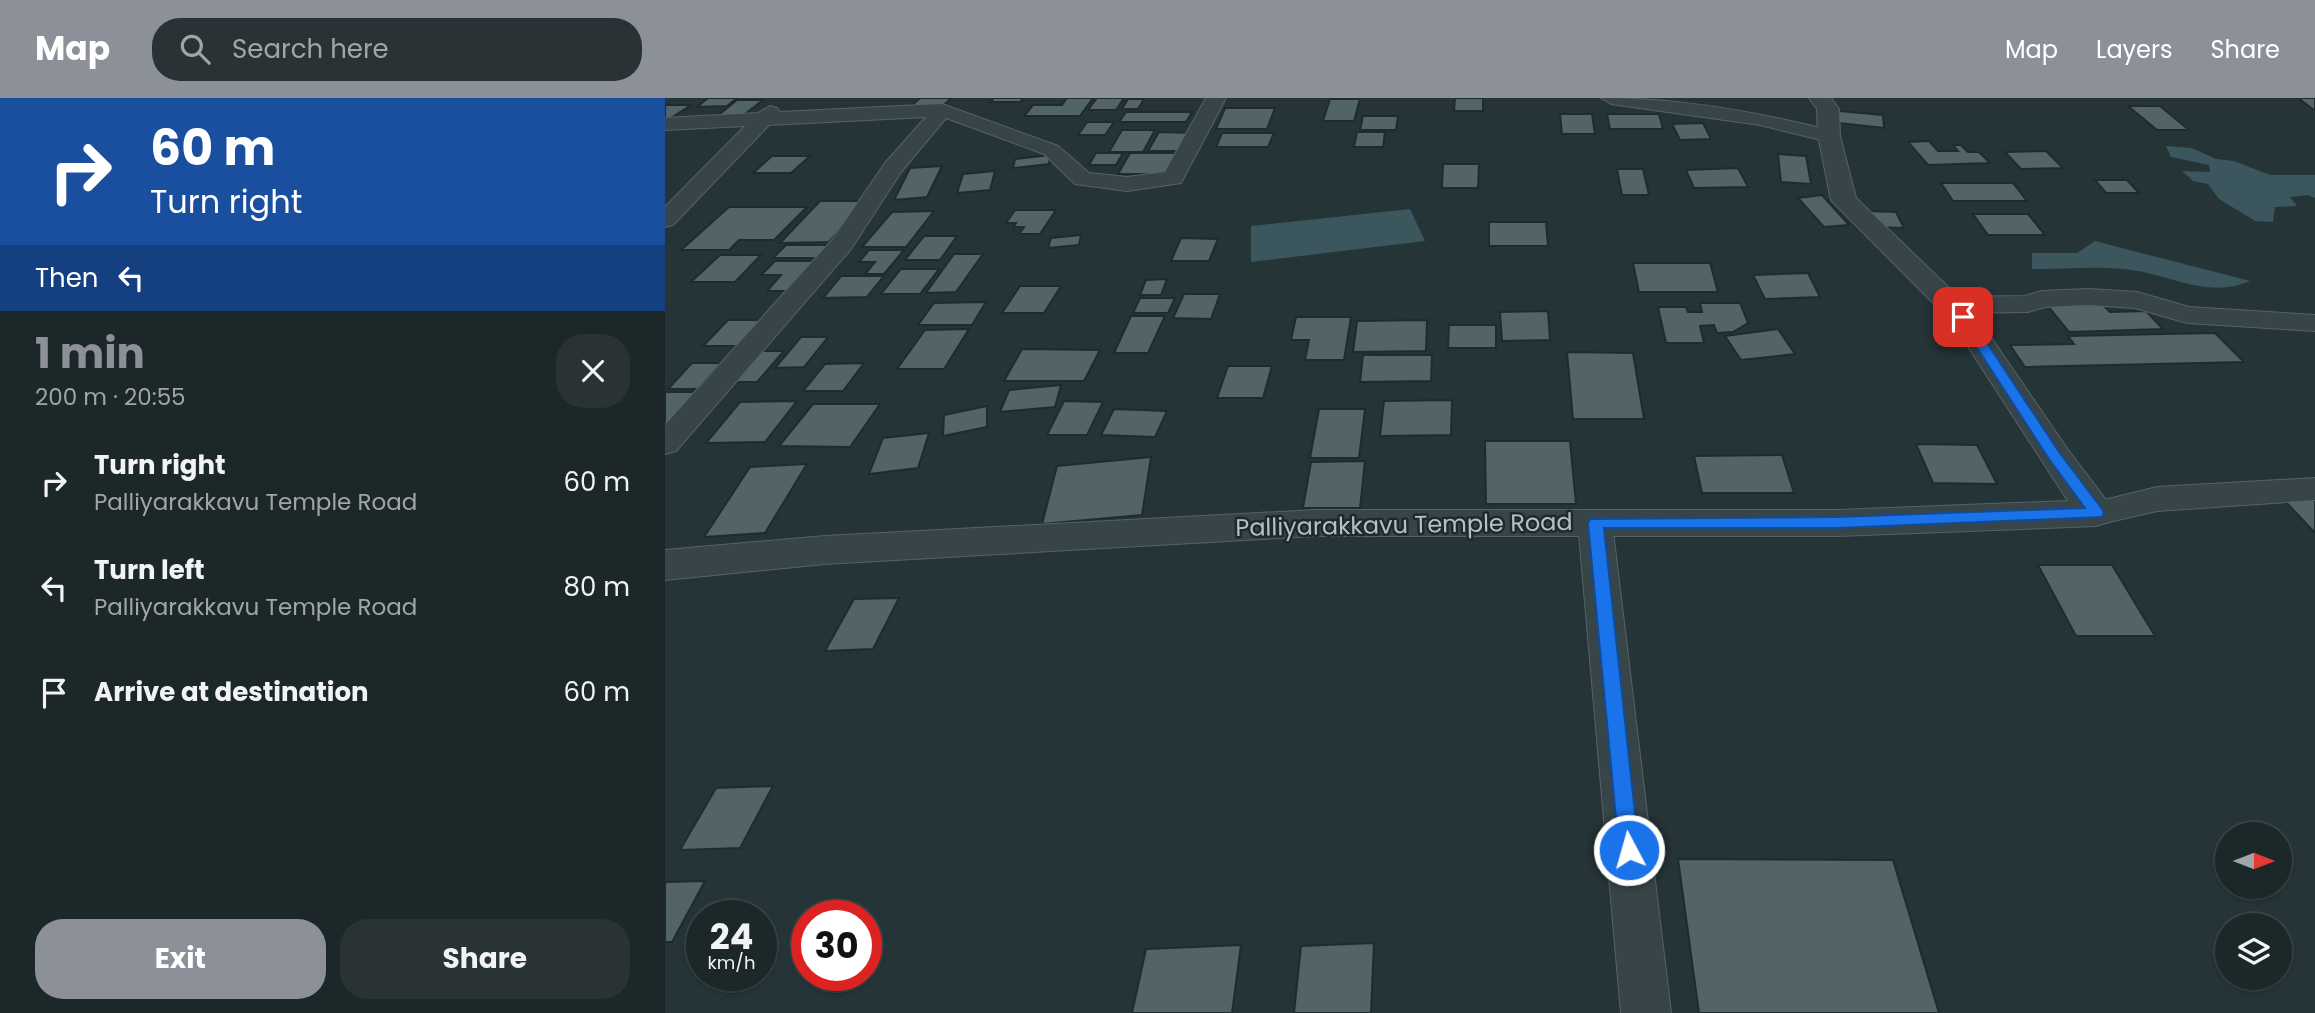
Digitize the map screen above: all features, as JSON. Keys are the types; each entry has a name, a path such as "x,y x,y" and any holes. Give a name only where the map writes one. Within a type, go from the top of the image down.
{"street":[{"path":"665,219 763,120 781,98"},
{"path":"665,124 942,110 1051,149 1083,179 1127,184 1173,178 1216,98"},
{"path":"1611,98 1760,119 1829,136"},
{"path":"1820,98 1828,109 1829,136 1844,200 1963,317 2054,455 2096,513 2157,499 2315,489"},
{"path":"665,444 842,244 893,169 942,110"},
{"path":"1951,305 2028,304 2042,299 2088,297 2137,300 2187,315 2315,323"},
{"name":"Palliyarakkavu Temple Road","path":"665,565 825,550 1316,523 1838,523 2096,513"},
{"path":"1595,523 1646,1013"}],"water":[{"path":"2166,146 2192,148 2216,159 2234,161 2270,175 2315,175 2315,198 2308,195 2290,197 2297,206 2275,207 2273,222 2255,221 2219,199 2208,184 2193,181 2182,171 2210,172 2209,165 2171,157"},
{"path":"1410,209 1425,241 1251,262 1251,226"},
{"path":"2095,241 2250,281 2218,288 2187,284 2124,269 2032,269 2032,253 2077,253"}],"building":[{"path":"708,98 737,98 727,106 697,107"},
{"path":"920,98 951,98 941,108 909,108"},
{"path":"994,98 1024,98 1020,102 990,102"},
{"path":"1067,98 1093,98 1080,116 1024,116 1033,105 1062,105"},
{"path":"1097,98 1124,98 1116,110 1088,110"},
{"path":"1455,98 1483,98 1483,111 1454,111"},
{"path":"2298,98 2315,98 2315,110 2314,110"},
{"path":"1128,99 1144,99 1138,109 1122,109"},
{"path":"1330,99 1360,99 1354,121 1323,121"},
{"path":"737,100 763,100 741,117 715,118"},
{"path":"665,105 691,105 665,122"},
{"path":"2128,106 2160,106 2189,130 2157,130"},
{"path":"1225,108 1275,108 1267,129 1216,129"},
{"path":"1839,111 1883,115 1884,128 1839,123"},
{"path":"1126,112 1192,112 1186,122 1119,122"},
{"path":"1560,114 1592,114 1595,134 1562,134"},
{"path":"1607,114 1659,114 1663,129 1610,129"},
{"path":"1363,116 1398,116 1396,130 1360,130"},
{"path":"1087,122 1114,122 1105,135 1078,135"},
{"path":"1703,123 1711,139 1680,140 1672,124"},
{"path":"1122,130 1155,130 1143,152 1109,152"},
{"path":"1159,132 1195,133 1185,151 1148,151"},
{"path":"1357,132 1385,132 1383,147 1354,147"},
{"path":"1222,133 1274,133 1268,147 1216,147"},
{"path":"1929,141 1938,151 1958,151 1953,145 1961,145 1968,152 1979,152 1990,163 1928,165 1908,142"},
{"path":"2046,151 2063,168 2021,169 2005,152"},
{"path":"1096,153 1123,153 1116,165 1089,165"},
{"path":"1130,153 1178,153 1168,174 1118,174"},
{"path":"1778,154 1806,156 1811,184 1781,182"},
{"path":"1050,155 1049,164 1013,168 1015,159"},
{"path":"772,156 810,156 791,173 753,173"},
{"path":"1443,164 1479,164 1478,188 1442,188"},
{"path":"942,166 927,197 894,200 910,168"},
{"path":"1738,168 1748,187 1694,188 1686,170"},
{"path":"1617,169 1643,169 1649,195 1622,195"},
{"path":"995,171 990,190 957,193 963,174"},
{"path":"2095,180 2127,180 2139,193 2106,193"},
{"path":"1941,183 2013,183 2027,201 1953,201"},
{"path":"1822,195 1849,225 1824,227 1798,198"},
{"path":"820,201 866,201 829,242 780,243"},
{"path":"729,207 807,207 774,240 739,240 729,250 681,250"},
{"path":"1015,210 1056,210 1040,234 1019,234 1024,227 1013,227 1016,223 1006,223"},
{"path":"934,211 906,247 862,247 892,212"},
{"path":"1866,211 1896,212 1904,228 1874,227"},
{"path":"1973,214 2028,214 2045,235 1988,235"},
{"path":"1489,222 1546,222 1548,246 1489,246"},
{"path":"1081,235 1079,245 1048,248 1051,238"},
{"path":"924,236 957,236 940,260 905,260"},
{"path":"1181,238 1218,239 1209,261 1171,261"},
{"path":"786,245 829,245 817,258 773,258"},
{"path":"869,250 904,250 884,274 865,274 875,262 859,262"},
{"path":"954,254 983,254 956,292 926,293"},
{"path":"720,255 761,255 735,282 691,282"},
{"path":"775,261 825,261 798,291 767,291 781,275 761,275"},
{"path":"1633,263 1710,263 1718,292 1639,292"},
{"path":"901,269 939,269 920,294 881,294"},
{"path":"1808,273 1820,297 1765,299 1753,275"},
{"path":"841,276 884,276 867,297 823,298"},
{"path":"1167,279 1161,295 1140,295 1146,280"},
{"path":"1020,286 1061,286 1044,313 1002,313"},
{"path":"1184,294 1220,294 1211,319 1173,318"},
{"path":"1140,298 1175,298 1168,313 1133,313"},
{"path":"986,302 972,325 918,325 934,303"},
{"path":"1700,303 1740,303 1748,323 1733,332 1717,333 1714,325 1700,326 1704,343 1666,343 1658,307 1686,307 1688,312 1702,312"},
{"path":"2102,304 2110,312 2146,311 2163,329 2069,332 2047,305"},
{"path":"1548,311 1550,340 1502,341 1500,312"},
{"path":"1131,316 1165,316 1148,353 1114,353"},
{"path":"1296,317 1351,317 1344,360 1305,360 1309,340 1291,340"},
{"path":"728,320 761,320 737,346 703,346"},
{"path":"1427,320 1426,351 1353,352 1357,321"},
{"path":"1449,325 1496,325 1496,348 1448,348"},
{"path":"969,329 944,369 897,369 925,330"},
{"path":"1778,329 1795,354 1741,360 1725,336"},
{"path":"2215,333 2244,362 2025,367 2010,345 2074,344 2068,336"},
{"path":"801,337 828,337 804,367 775,368"},
{"path":"1022,349 1100,350 1084,381 1004,381"},
{"path":"756,351 784,351 757,382 728,382"},
{"path":"1567,352 1633,353 1644,419 1573,419"},
{"path":"1363,355 1432,355 1431,381 1360,382"},
{"path":"692,363 721,363 698,389 668,389"},
{"path":"864,363 843,391 803,391 825,364"},
{"path":"1228,366 1272,366 1263,398 1217,398"},
{"path":"1061,385 1055,407 1000,412 1009,390"},
{"path":"665,392 704,392 676,423 665,423"},
{"path":"1452,400 1451,435 1380,436 1384,401"},
{"path":"797,401 765,442 706,443 740,402"},
{"path":"1064,401 1103,402 1087,435 1047,435"},
{"path":"813,404 880,404 850,447 779,446"},
{"path":"987,406 987,427 943,436 944,415"},
{"path":"1114,409 1167,411 1155,437 1101,435"},
{"path":"1319,409 1365,409 1359,458 1310,458"},
{"path":"929,433 918,468 869,474 883,438"},
{"path":"1485,441 1570,441 1576,504 1486,504"},
{"path":"1916,444 1977,445 1997,484 1933,483"},
{"path":"1782,455 1794,493 1702,493 1694,456"},
{"path":"1151,457 1142,515 1042,524 1057,466"},
{"path":"1365,461 1360,508 1303,508 1311,462"},
{"path":"807,464 765,533 704,537 750,467"},
{"path":"2315,499 2315,533 2284,500"},
{"path":"2038,565 2112,565 2155,636 2076,636"},
{"path":"899,598 873,649 825,651 854,599"},
{"path":"773,786 740,848 680,850 716,788"},
{"path":"1678,859 1893,860 1939,1013 1699,1013"},
{"path":"705,881 695,900 686,900 686,916 672,942 665,942 665,882"},
{"path":"1374,943 1371,1013 1294,1013 1301,946"},
{"path":"1241,945 1232,1013 1132,1013 1146,949"}],"route":[{"path":"1629,850 1595,523 1838,523 2096,513 2054,455 1963,317"}]}
